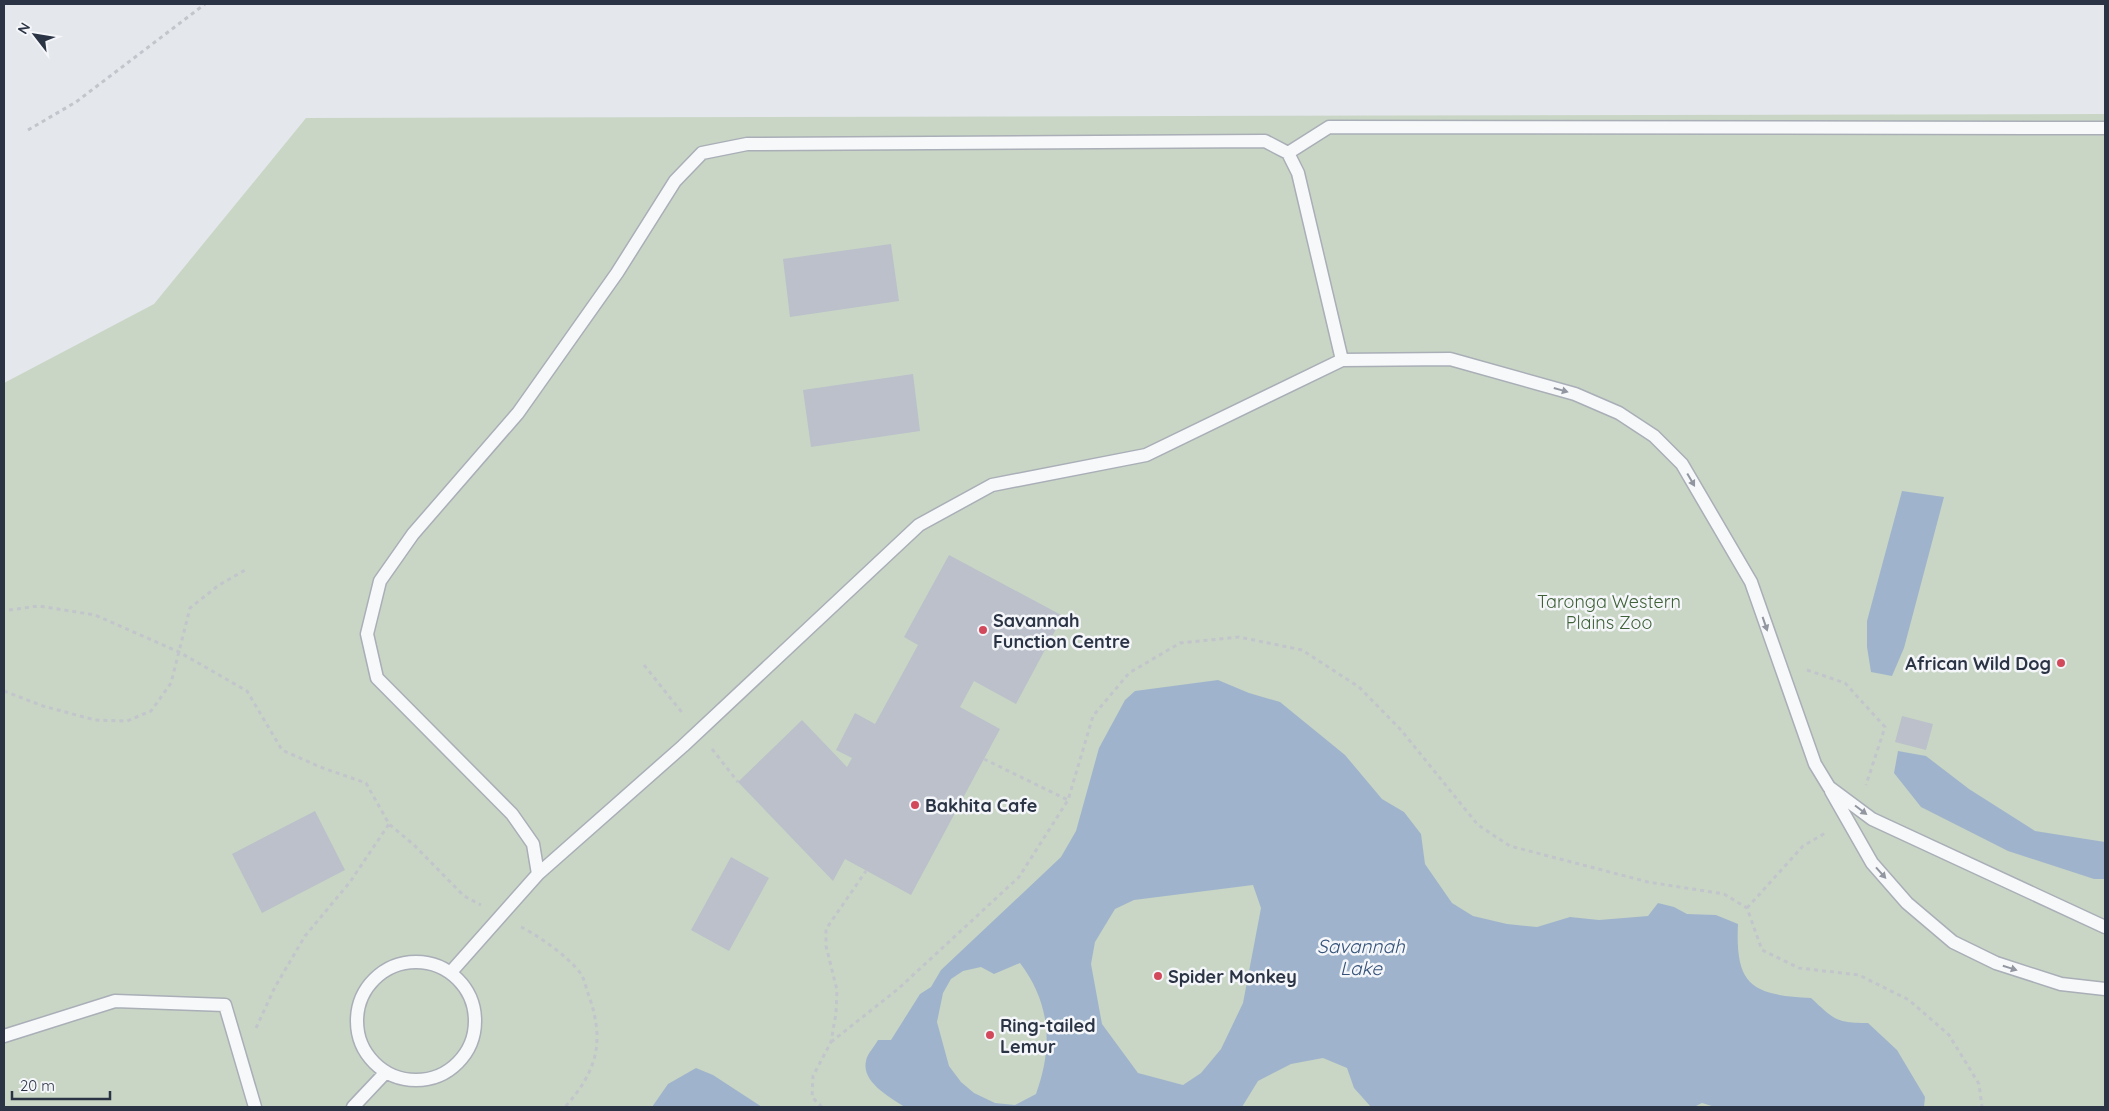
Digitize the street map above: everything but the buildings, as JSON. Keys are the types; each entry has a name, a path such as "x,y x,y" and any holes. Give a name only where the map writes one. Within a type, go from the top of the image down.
{"lane":[{"path":"1288,153 1329,127 2105,128"},
{"path":"538,874 533,844 512,814 378,678 367,634 380,581 407,542 518,413 617,273 675,180 702,153 747,144 1265,141 1288,153 1298,173 1342,360"},
{"path":"451,972 538,874 683,746 919,526 992,485 1146,455 1342,360 1450,359 1575,394 1619,413 1654,436 1682,464 1751,582 1814,764 1872,863 1907,903 1953,942 1996,963 2061,984 2105,989"},
{"path":"1829,787 1872,819 2105,927"},
{"path":"415,961 434,964 451,972 465,987 473,1005 475,1025 470,1044 460,1061 443,1073 424,1080 404,1079 386,1072 368,1055 358,1032 357,1015 361,999 368,985 379,974 396,964 415,961"},
{"path":"4,1036 115,1001 225,1005 255,1107"},
{"path":"353,1107 386,1072"}],"path":[{"path":"28,130 76,102 205,4"},
{"path":"4,691 43,706 95,720 127,721 152,711 170,683 190,608 219,585 247,569"},
{"path":"9,610 40,606 95,616 179,652 247,691 282,750 320,767 366,783 389,824 414,845 464,896 543,938 581,974 594,1012 598,1050 583,1087 566,1107"},
{"path":"831,1042 898,989 1019,877 1068,800 1093,716 1129,673 1180,643 1239,637 1302,650 1359,687 1401,730 1478,825 1510,846 1648,882 1724,894 1747,908 1762,950 1799,968 1859,975 1909,1000 1950,1036 1980,1084 1982,1107"},
{"path":"1777,660 1845,683 1885,727 1858,809"},
{"path":"984,759 1068,800"},
{"path":"1747,908 1803,846 1848,820"},
{"path":"241,1060 275,986 305,936 350,882 389,824"},
{"path":"822,1107 812,1097 813,1076 831,1042 838,990 826,946 826,929 866,870"}],"green space":[{"name":"Taronga Western Plains Zoo","path":"2105,114 2105,1107 4,1107 4,383 154,304 306,118"}],"water":[{"path":"1902,491 1944,497 1904,648 1892,676 1871,672 1867,647 1867,621"},
{"name":"Savannah Lake","path":"1218,680 1249,693 1280,702 1345,755 1382,799 1404,812 1421,834 1425,864 1452,903 1473,916 1507,924 1537,927 1570,917 1599,920 1648,916 1658,903 1674,907 1687,914 1716,915 1738,924 1740,961 1744,974 1751,983 1761,990 1774,994 1811,998 1830,1015 1842,1021 1868,1023 1897,1050 1925,1097 1924,1107 1715,1107 1702,1103 1694,1107 1371,1107 1354,1088 1347,1068 1323,1058 1291,1064 1258,1081 1242,1107 905,1107 885,1094 872,1082 866,1069 868,1056 878,1040 891,1040 920,994 931,987 941,970 1061,857 1076,831 1099,748 1125,700 1135,691","holes":["1253,885 1261,908 1243,1003 1221,1049 1201,1073 1183,1085 1138,1073 1102,1024 1091,964 1095,942 1115,909 1134,900","1020,963 1038,994 1043,1010 1047,1043 1045,1059 1036,1094 1015,1105 995,1103 974,1093 961,1082 949,1066 937,1022 943,993 951,979 963,971 981,967 994,974"]},
{"path":"1898,751 1926,756 1969,789 2035,831 2105,842 2105,879 2094,879 2008,851 1921,807 1894,773"},
{"path":"696,1068 713,1075 762,1107 652,1107 668,1084"}],"place":[{"name":"Savannah Function Centre","path":"983,630"},
{"name":"African Wild Dog","path":"2061,663"},
{"name":"Bakhita Cafe","path":"915,805"},
{"name":"Spider Monkey","path":"1158,976"},
{"name":"Ring-tailed Lemur","path":"990,1035"}]}
